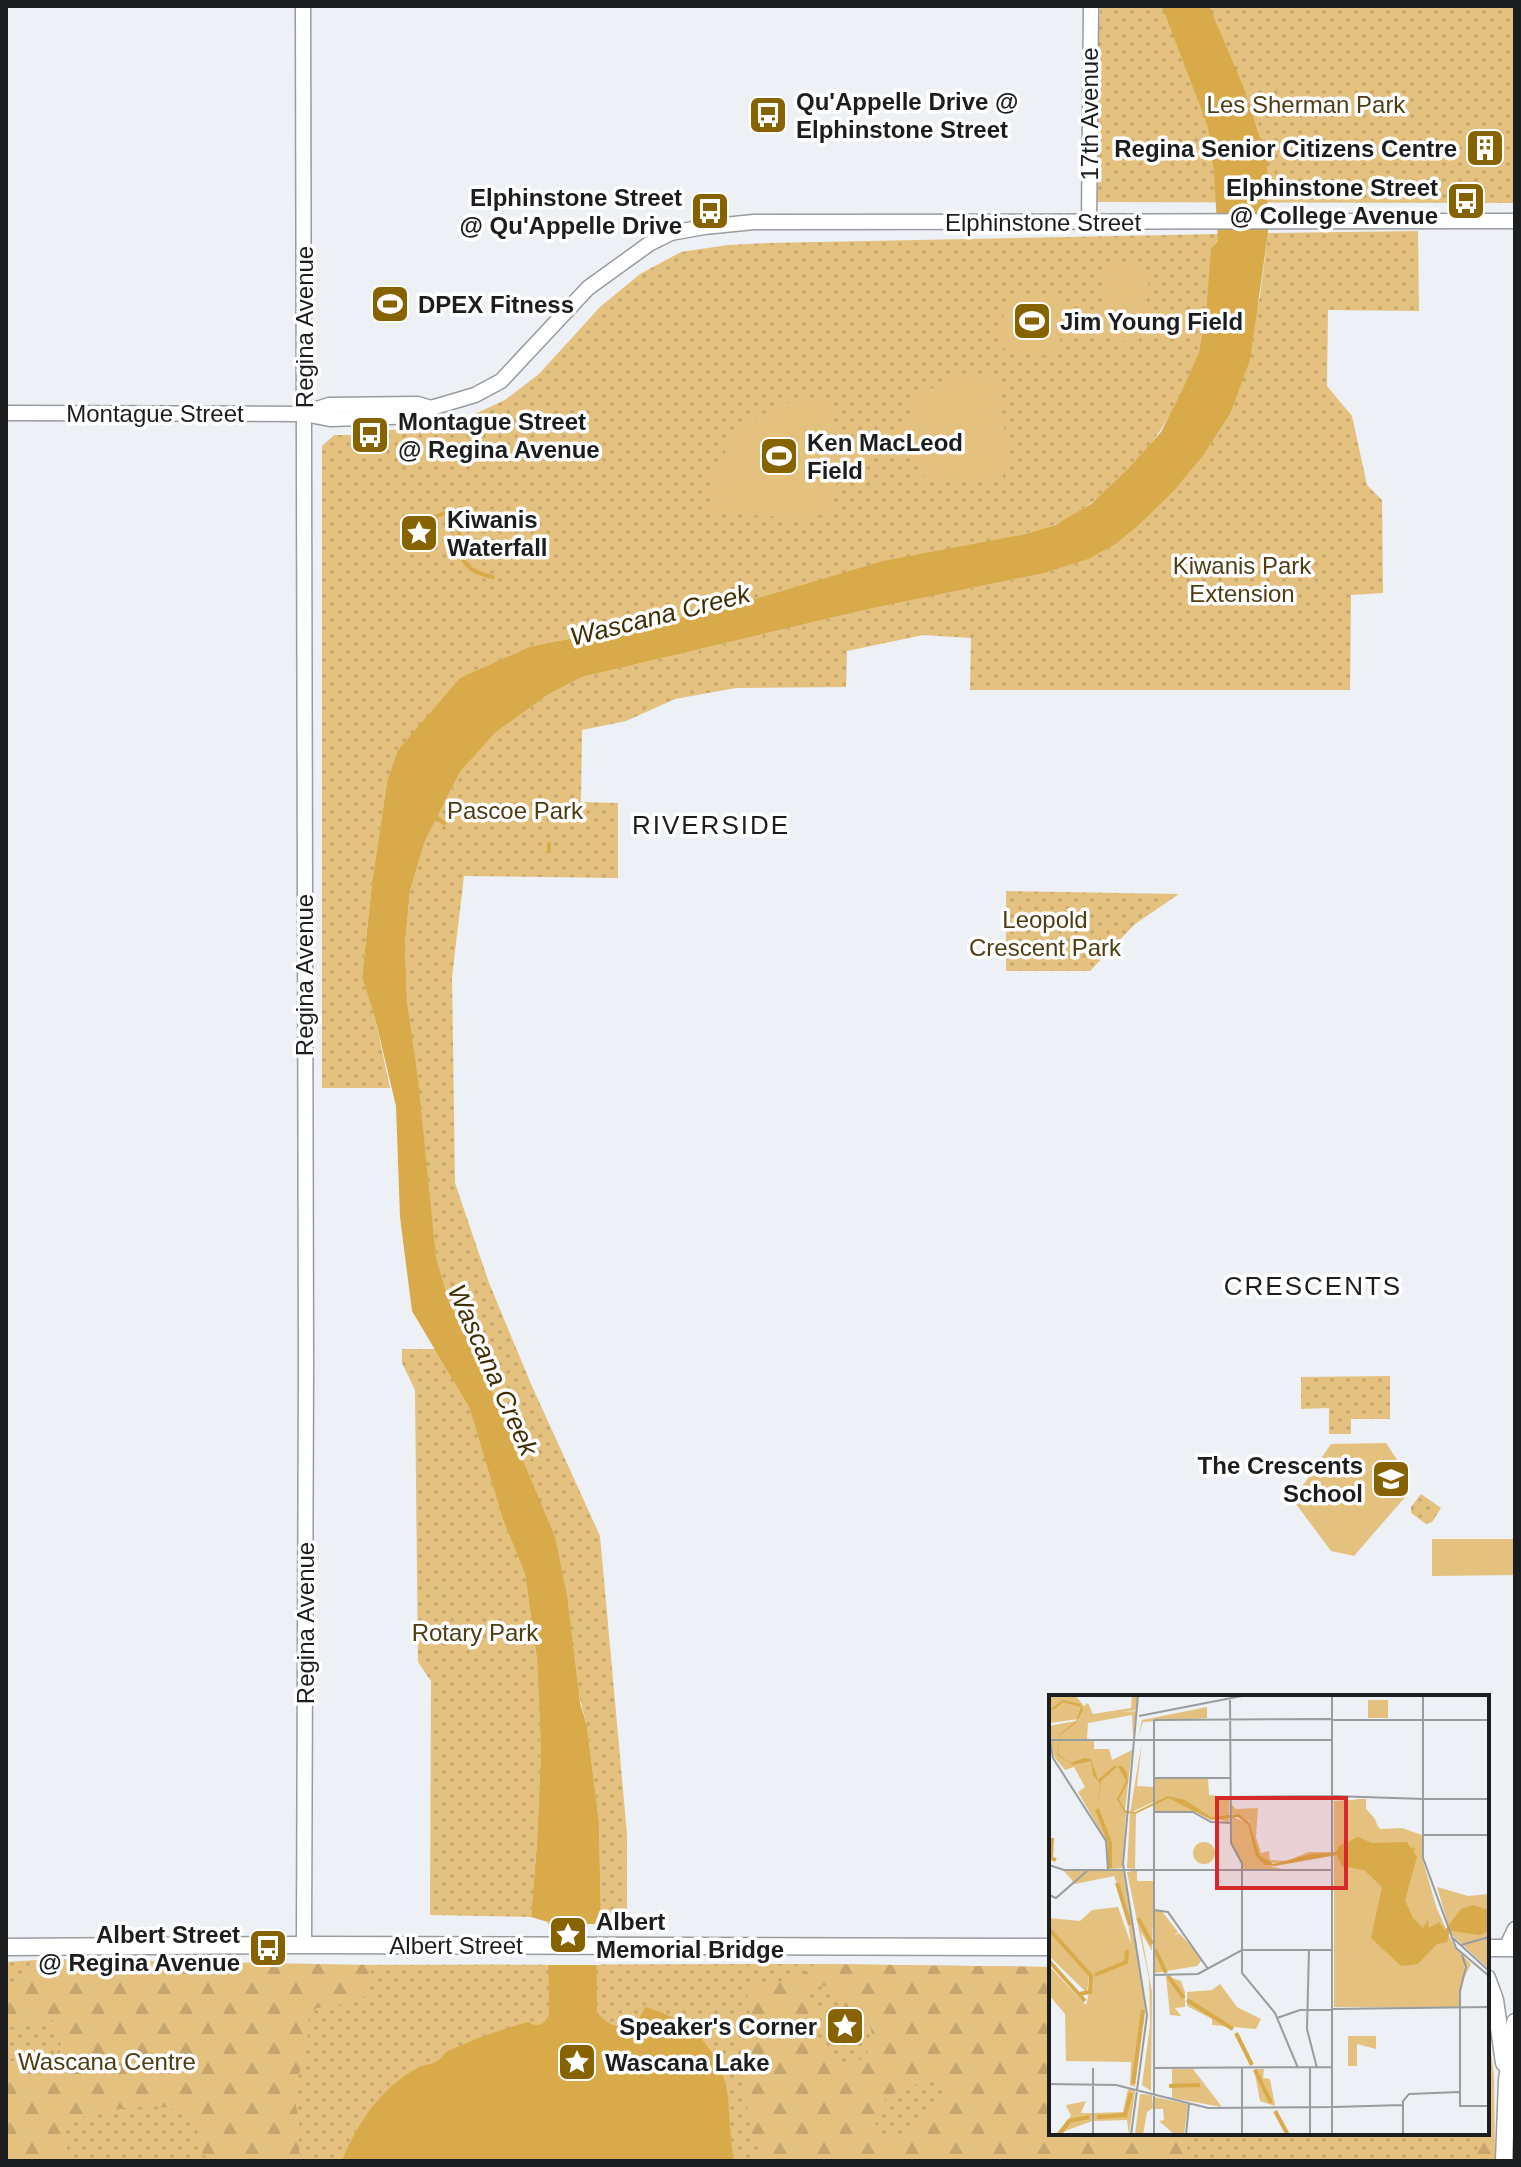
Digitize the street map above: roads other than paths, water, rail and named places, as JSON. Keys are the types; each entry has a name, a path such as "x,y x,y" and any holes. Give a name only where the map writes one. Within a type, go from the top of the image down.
{"main road":[{"name":"Albert Street","path":"6,1947 1049,1947"},
{"path":"1489,1948 1510,1948"},
{"path":"1489,1984 1495,2000 1507,2080"},
{"path":"1504,2161 1507,2080 1515,2022"}],"street":[{"name":"Regina Avenue","path":"303,6 304,1945"},
{"name":"17th Avenue","path":"1089,222 1091,6"},
{"name":"Elphinstone Street","path":"588,288 649,244 671,233 754,222 1515,221"},
{"name":"Montague Street","path":"6,413 304,414 330,419 419,416 431,408 475,395 501,381 588,288"},
{"path":"1510,1948 1515,1929"}],"waterway":[{"path":"434,517 450,511 457,513 460,548 465,563 471,569 493,577"},
{"path":"433,815 444,823"},
{"path":"549,844 549,851"}],"place":[{"name":"Qu'Appelle Drive @ Elphinstone Street","path":"768,115"},
{"name":"Regina Senior Citizens Centre","path":"1485,148"},
{"name":"Elphinstone Street @ College Avenue","path":"1466,201"},
{"name":"Elphinstone Street @ Qu'Appelle Drive","path":"710,211"},
{"name":"DPEX Fitness","path":"390,304"},
{"name":"Jim Young Field","path":"1032,321"},
{"name":"Montague Street @ Regina Avenue","path":"370,435"},
{"name":"Ken MacLeod Field","path":"779,456"},
{"name":"Kiwanis Waterfall","path":"419,533"},
{"name":"The Crescents School","path":"1391,1479"},
{"name":"Albert Memorial Bridge","path":"568,1935"},
{"name":"Albert Street @ Regina Avenue","path":"268,1948"},
{"name":"Speaker's Corner","path":"845,2026"},
{"name":"Wascana Lake","path":"577,2062"}],"district":[{"name":"RIVERSIDE","path":"711,825"},
{"name":"CRESCENTS","path":"1313,1286"}],"park label":[{"name":"Les Sherman Park","path":"1306,104"},
{"name":"Kiwanis Park Extension","path":"1242,579"},
{"name":"Pascoe Park","path":"515,810"},
{"name":"Leopold Crescent Park","path":"1045,933"},
{"name":"Rotary Park","path":"475,1632"},
{"name":"Wascana Centre","path":"107,2061"}],"water label":[{"name":"Wascana Creek","path":"660,615"},
{"name":"Wascana Creek","path":"493,1370"}]}
